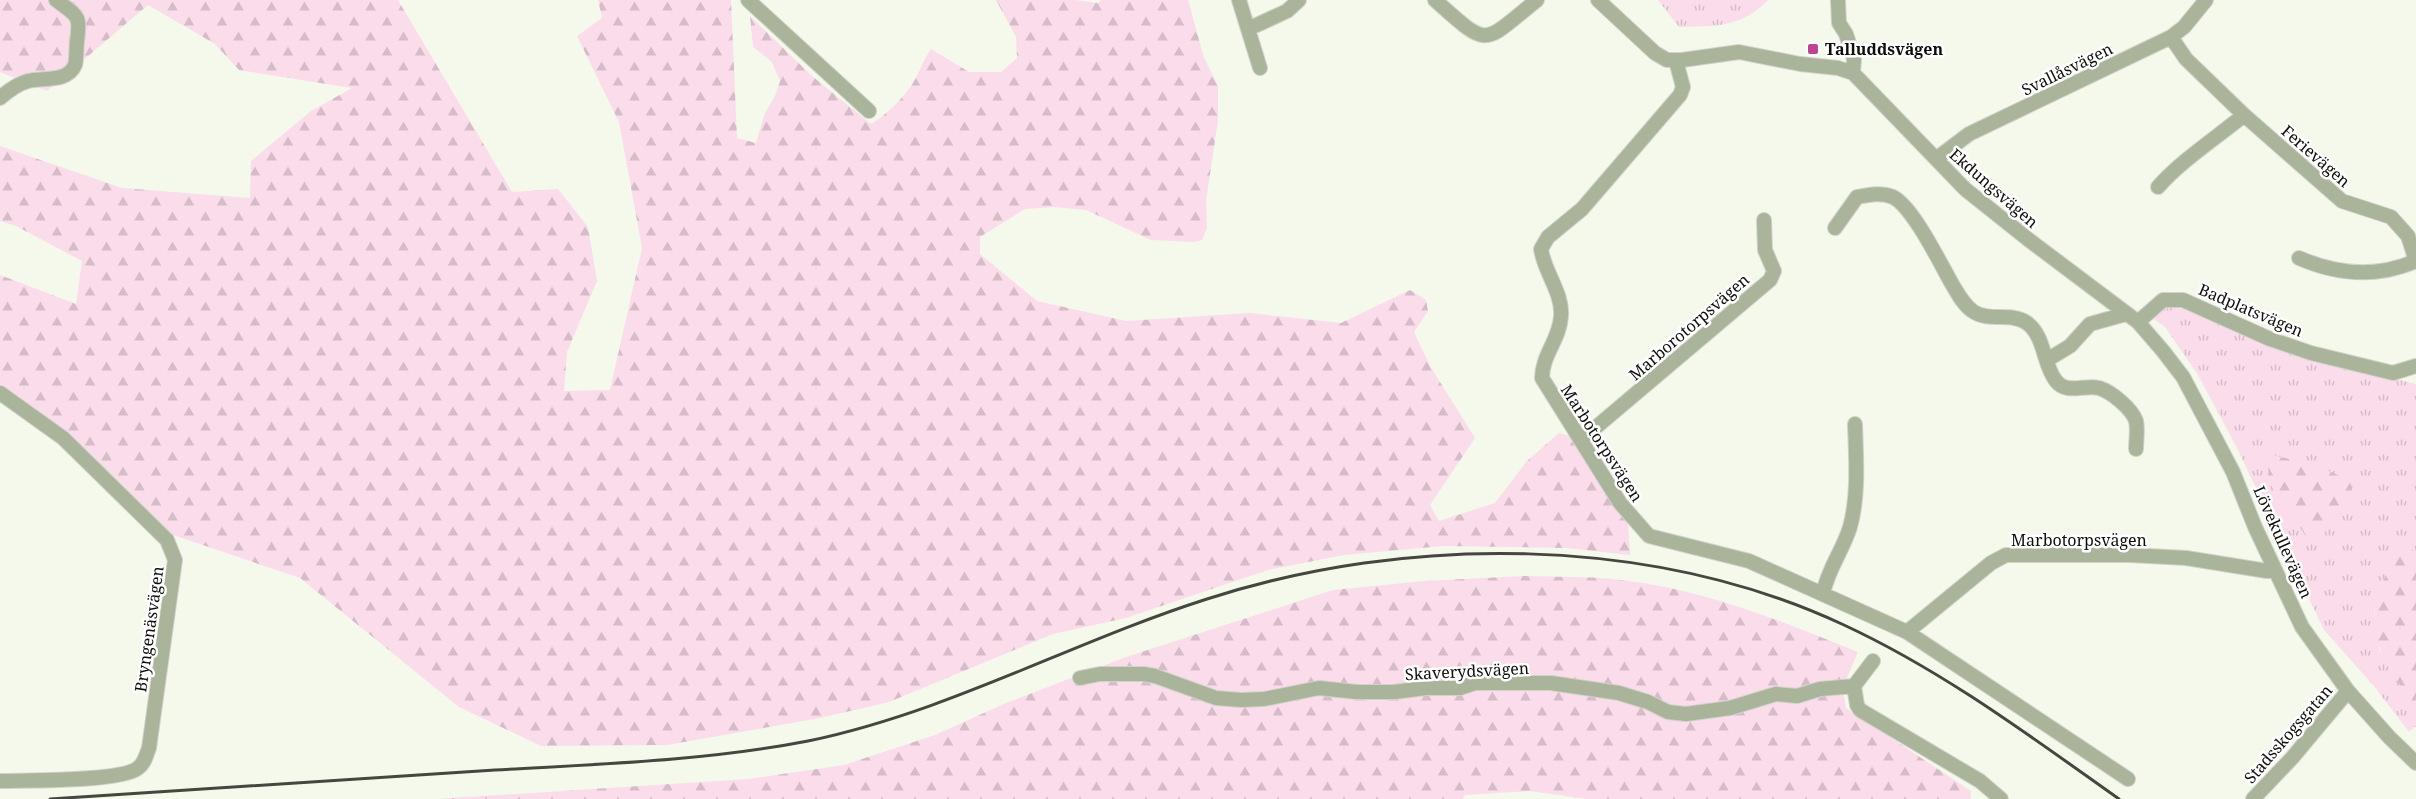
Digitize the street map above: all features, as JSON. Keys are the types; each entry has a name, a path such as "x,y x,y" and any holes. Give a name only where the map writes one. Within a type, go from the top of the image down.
{"street":[{"path":"0,98 12,88 29,81 65,75 75,65 80,25 78,17 56,0"},
{"path":"748,0 869,111"},
{"path":"1239,0 1260,68"},
{"path":"1248,29 1287,11 1299,0"},
{"path":"1435,0 1475,34 1487,37 1498,32 1538,0"},
{"path":"1598,0 1655,53 1667,60 1738,52 1800,64 1838,68 1853,73 1854,58 1846,34 1839,23 1838,0"},
{"name":"Svallåsvägen","path":"1936,159 1969,134 2171,37 2184,27 2206,0"},
{"name":"Ferievägen","path":"2171,37 2186,59 2244,115 2342,201 2391,217 2408,236 2416,261 2395,270 2376,273 2329,267 2300,258"},
{"name":"Marbotorpsvägen","path":"1676,60 1683,87 1680,95 1582,209 1548,237 1541,249 1562,312 1560,325 1544,360 1542,378 1620,503 1648,536 1749,561 1824,592 1907,632 2128,779"},
{"name":"Ekdungsvägen","path":"1853,73 1965,189 2138,322"},
{"path":"2158,187 2175,167 2200,151 2244,115"},
{"path":"1835,228 1857,197 1877,194 1894,197 1914,218 1962,301 1974,312 1984,316 2010,318 2027,323 2035,333 2055,380 2061,386 2098,388 2113,395 2131,412 2136,422 2136,449"},
{"name":"Marborotorpsvägen","path":"1582,439 1770,280 1774,271 1765,250 1764,220"},
{"name":"Badplatsvägen","path":"2138,322 2163,300 2183,300 2270,339 2311,353 2393,373 2416,366"},
{"path":"2047,360 2070,346 2090,324 2126,314"},
{"name":"Lövekullevägen","path":"2138,322 2184,378 2194,396 2233,472 2302,627 2348,691 2416,763"},
{"name":"Bryngenäsvägen","path":"0,393 63,438 167,540 175,560 149,748 138,769 116,776 0,781"},
{"path":"1824,592 1828,574 1849,530 1852,517 1856,472 1855,424"},
{"name":"Marbotorpsvägen","path":"1907,632 1991,563 2006,555 2130,555 2186,558 2267,571 2275,570"},
{"path":"1873,661 1854,686 1860,710 1980,781 2001,799"},
{"name":"Skaverydsvägen","path":"1080,678 1100,674 1143,674 1155,676 1216,698 1241,700 1264,699 1319,688 1383,693 1460,688 1475,684 1551,683 1619,693 1648,702 1668,712 1686,714 1738,706 1776,694 1797,696 1820,688 1854,686"},
{"name":"Stadsskogsgatan","path":"2253,799 2292,758 2348,691"}],"green space":[{"path":"0,0 398,0 512,192 558,189 588,227 597,281 567,352 564,391 610,390 642,248 619,122 577,36 602,18 598,0 731,0 737,138 756,143 765,113 775,96 780,81 772,62 753,47 750,16 812,76 871,124 889,111 904,95 931,49 969,72 1001,72 1017,58 1016,37 996,0 1075,0 1098,3 1101,0 1188,0 1204,58 1218,86 1218,120 1206,201 1207,228 1202,240 1194,242 1151,240 1086,210 1054,207 1025,209 980,237 980,254 1037,301 1126,321 1249,313 1341,323 1410,290 1426,300 1428,311 1414,332 1430,366 1475,438 1430,505 1439,521 1495,503 1527,461 1559,433 1574,437 1592,470 1628,524 1630,555 1567,548 1444,546 1344,555 1268,570 1126,618 1053,634 889,702 820,718 667,745 541,746 459,707 300,578 164,532 57,425 0,385 0,275 76,304 82,261 16,226 0,221 0,146 122,188 250,198 251,161 311,111 352,88 239,70 215,44 148,5 47,91 0,72"},
{"path":"1658,0 1768,0 1748,16 1737,21 1727,24 1679,27"},
{"path":"2174,303 2356,369 2416,384 2416,552 2405,545 2383,580 2374,611 2379,649 2416,709 2416,726 2409,732 2373,685 2324,630 2237,448 2198,375 2165,327 2151,317 2153,313"},
{"path":"2269,453 2310,463 2349,480 2352,495 2347,509 2330,527 2320,532 2310,542 2268,481"},
{"path":"2405,545 2416,552 2416,709 2395,678 2380,649 2374,618 2383,581"},
{"path":"1524,576 1585,577 1652,584 1742,608 1858,652 1843,687 1846,708 1971,791 1970,799 1587,799 1529,791 1465,795 1463,799 436,799 748,779 844,765 935,735 1006,703 1126,657 1333,590 1424,581"}],"railway":[{"path":"50,799 652,761 769,748 808,741 910,713 1157,616 1207,599 1284,578 1364,563 1446,555 1528,554 1611,560 1691,574 1769,595 1844,625 1881,643 1951,684 2019,728 2119,799"}],"place":[{"name":"Talluddsvägen","path":"1813,49"}]}
